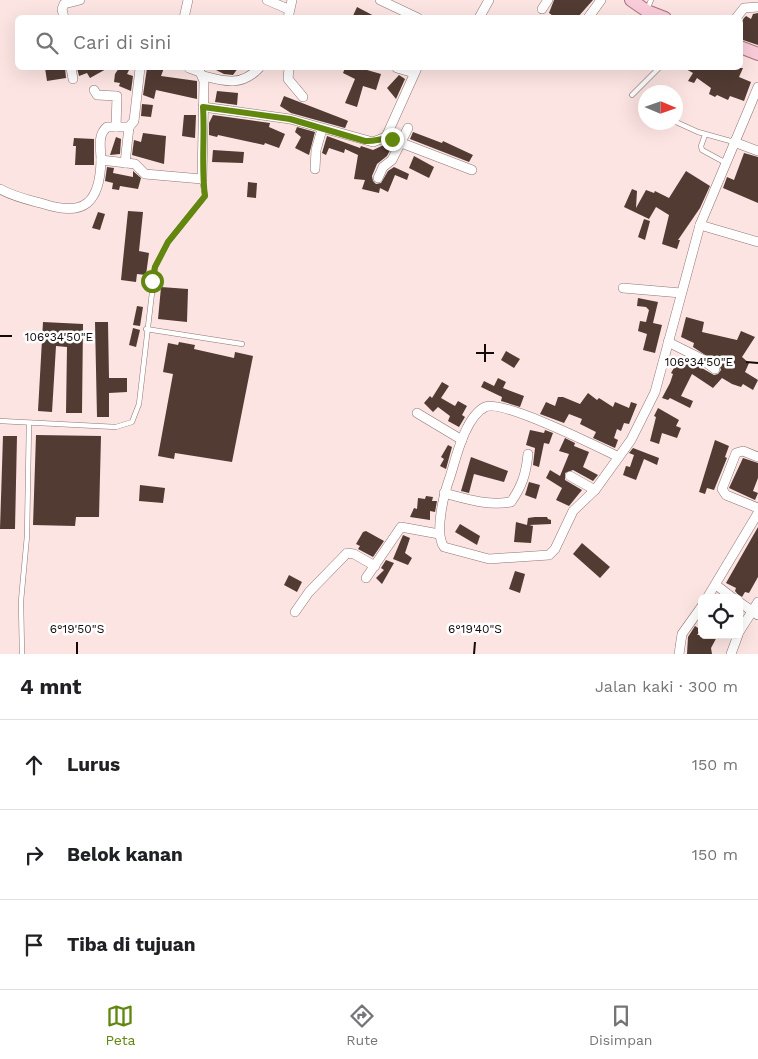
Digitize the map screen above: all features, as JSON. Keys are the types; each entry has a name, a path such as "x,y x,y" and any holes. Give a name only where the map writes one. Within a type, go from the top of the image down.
{"main road":[{"path":"631,0 649,6 661,15"},
{"path":"743,48 758,54"}],"street":[{"path":"63,15 62,9 64,4 80,0"},
{"path":"185,15 188,0"},
{"path":"267,0 288,13 292,0"},
{"path":"380,0 412,15"},
{"path":"481,15 489,0"},
{"path":"542,9 548,0"},
{"path":"590,15 601,0"},
{"path":"738,15 744,8 758,7"},
{"path":"71,70 73,79"},
{"path":"125,163 129,127 134,121 140,70"},
{"path":"194,70 204,76 233,83 247,78 257,70"},
{"path":"289,70 288,79 303,97"},
{"path":"386,137 416,70"},
{"path":"101,160 135,164 145,174 202,179 205,136 203,107 204,76"},
{"path":"619,457 556,427 493,406 479,411 462,440 444,493 439,534 444,547 489,559 544,556 555,549 573,511 595,490 619,457 631,440 655,392 680,293 700,225 758,86"},
{"path":"94,90 97,95 117,96 116,127"},
{"path":"203,107 290,119 365,141 372,142 386,137 472,170"},
{"path":"0,189 9,194 58,209 78,209 86,206 92,197 100,172 102,133 107,127 129,127"},
{"path":"378,178 381,170 392,160 408,128"},
{"path":"316,169 316,150 322,129"},
{"path":"734,142 758,150"},
{"path":"700,225 758,242"},
{"path":"623,288 680,293"},
{"path":"668,342 700,358 715,369"},
{"path":"417,413 462,440"},
{"path":"758,456 743,451 736,453 722,489 726,495 758,508"},
{"path":"444,493 484,503 510,502 520,489 526,474 528,454"},
{"path":"570,476 595,490"},
{"path":"710,594 758,513"},
{"path":"366,578 401,527 439,534"},
{"path":"295,612 309,592 347,554 354,554 375,566"},
{"path":"716,585 728,594"},
{"path":"743,628 755,613 758,602"},
{"path":"743,605 755,613"},
{"path":"679,654 682,634 698,612"},
{"path":"730,654 736,639"}],"lane":[{"path":"632,94 657,70"},
{"path":"683,125 705,135 734,142"},
{"path":"705,135 701,146 702,150 726,163"},
{"path":"0,421 116,427 132,422 139,404 146,329 155,267 168,242 203,201 205,196 202,179"},
{"path":"146,329 242,344"},
{"path":"22,654 21,601 27,536 29,423"}],"building":[{"path":"554,0 593,0 580,15 552,15 549,13"},
{"path":"357,7 372,15 353,15"},
{"path":"758,13 758,45 743,40 743,20 746,16 751,19 753,14"},
{"path":"45,70 65,70 66,78 47,81"},
{"path":"78,70 104,70 90,78 87,73 79,76"},
{"path":"118,70 129,70 127,74 133,76 131,91 119,86 120,83 114,82"},
{"path":"147,70 163,70 161,76 197,81 197,99 156,90 154,99 143,95"},
{"path":"216,70 237,70 233,75 224,74"},
{"path":"344,70 367,70 381,74 376,90 363,86 357,107 345,103 355,79 343,73"},
{"path":"688,70 742,70 739,77 751,82 744,101 730,96 728,100 709,94 711,88 697,78 694,83 688,81 693,73"},
{"path":"399,75 405,79 396,99 387,88"},
{"path":"217,91 238,93 237,105 215,102"},
{"path":"284,96 348,121 345,128 291,113 280,106"},
{"path":"142,104 153,105 151,117 141,116"},
{"path":"184,115 196,115 195,138 182,136"},
{"path":"213,115 270,123 269,127 285,134 279,148 265,143 264,145 218,135 217,137 209,135 209,123"},
{"path":"297,127 315,132 309,155 295,148 301,137 295,132"},
{"path":"413,132 442,143 443,141 473,155 469,162 410,139"},
{"path":"143,133 166,136 164,164 132,155 134,140 141,142"},
{"path":"327,136 360,148 361,146 373,150 386,144 392,146 387,156 377,164 372,176 373,181 376,184 381,183 388,171 394,167 409,174 407,180 395,175 388,192 380,188 379,193 362,189 365,180 354,179 358,155 345,149 344,153 329,148 326,155 322,153"},
{"path":"116,137 121,139 120,154 110,155"},
{"path":"74,138 94,139 94,165 75,165 76,146 73,146"},
{"path":"213,150 244,152 243,163 212,162"},
{"path":"744,153 758,157 758,203 723,188 727,177 734,180"},
{"path":"414,156 434,167 429,178 409,168"},
{"path":"107,167 114,168 113,173 133,177 133,171 141,178 138,189 120,186 119,190 112,189 113,183 105,181"},
{"path":"686,171 710,186 700,208 678,240 680,240 677,249 662,244 669,215 656,207 649,219 624,207 632,189 637,191 636,208 646,190 654,193 655,191 669,198"},
{"path":"248,182 257,183 256,198 247,197"},
{"path":"128,211 143,212 139,251 149,253 146,275 137,274 136,282 121,280"},
{"path":"98,212 105,214 100,230 92,228"},
{"path":"644,219 650,221 645,240 638,237"},
{"path":"161,287 188,289 187,322 158,319"},
{"path":"638,298 658,302 653,323 662,325 655,353 643,350 647,334 638,331 640,321 646,322 649,310 646,307 637,306"},
{"path":"137,306 143,307 140,326 133,325"},
{"path":"686,317 704,322 702,332 737,340 741,331 755,337 742,357 749,363 745,372 758,380 753,390 743,384 741,387 732,384 722,378 713,388 692,374 681,396 693,401 690,408 670,398 668,400 662,398 670,383 673,374 671,373 681,356 714,375 718,374 721,370 719,364 693,347 694,343 681,337"},
{"path":"43,322 83,324 82,413 66,413 67,347 56,346 52,412 38,411"},
{"path":"95,322 108,322 109,378 127,378 127,392 109,393 109,417 97,417"},
{"path":"133,328 140,330 136,347 129,345"},
{"path":"179,342 195,345 194,349 234,358 235,352 253,356 232,462 175,453 174,459 158,456 173,374 163,372 168,343 178,345"},
{"path":"506,351 520,359 514,368 501,360"},
{"path":"498,378 506,382 503,388 524,396 520,407 501,401 502,397 481,387 484,381 494,386"},
{"path":"442,382 449,386 441,398 455,406 458,401 467,406 462,415 465,417 459,427 448,421 450,416 438,407 433,412 424,403 430,396 432,398"},
{"path":"588,393 597,400 599,398 613,407 615,402 629,408 631,402 637,404 629,424 624,423 621,431 617,429 614,438 618,440 615,448 593,438 596,432 580,424 582,419 569,414 564,423 540,414 546,402 555,406 558,397 563,397 580,404"},
{"path":"658,408 679,420 676,426 681,428 677,438 662,433 659,444 650,441 656,417 654,416"},
{"path":"530,430 544,433 545,430 553,433 549,444 544,443 539,467 533,465 535,448 526,445"},
{"path":"36,435 101,436 99,517 76,517 75,526 33,525"},
{"path":"3,436 17,436 15,529 0,529"},
{"path":"565,438 575,443 574,446 589,452 583,467 598,475 593,481 573,470 565,473 565,480 582,490 569,506 556,500 562,488 546,478 550,470 560,476 569,454 559,451"},
{"path":"715,440 729,446 725,457 727,458 714,490 707,488 705,494 699,492"},
{"path":"448,445 452,447 446,469 440,466 444,459 441,457"},
{"path":"633,448 659,458 657,465 644,459 636,480 623,475 626,466 630,467 634,455 629,453"},
{"path":"471,457 508,471 504,482 474,474 469,493 461,491"},
{"path":"743,458 758,463 758,478 753,491 758,493 755,500 729,488"},
{"path":"529,482 540,485 536,499 525,495"},
{"path":"140,485 165,488 163,503 139,501"},
{"path":"426,496 433,497 432,501 437,501 435,512 430,511 430,520 410,517 414,508 417,509 418,498 425,499"},
{"path":"547,517 551,520 551,524 529,525 533,526 531,543 514,542 516,522 527,525 528,518"},
{"path":"460,524 480,536 477,545 455,532"},
{"path":"758,527 758,577 749,593 745,592 743,595 737,594 735,591 736,588 726,583"},
{"path":"366,531 384,541 373,557 358,549 360,546 356,544 363,532"},
{"path":"403,535 410,538 405,553 412,558 408,565 393,559"},
{"path":"582,543 610,567 600,578 573,554"},
{"path":"386,560 394,563 382,584 376,578 384,570 381,568"},
{"path":"515,571 525,574 520,593 509,589"},
{"path":"289,575 302,582 297,592 284,585"},
{"path":"695,626 698,628 698,639 716,639 711,648 712,654 687,654 688,637"}],"route":[{"path":"152,281 155,267 168,242 188,216 203,201 205,196 202,179 205,136 203,107 290,119 365,141 372,142 386,137 392,139"}]}
